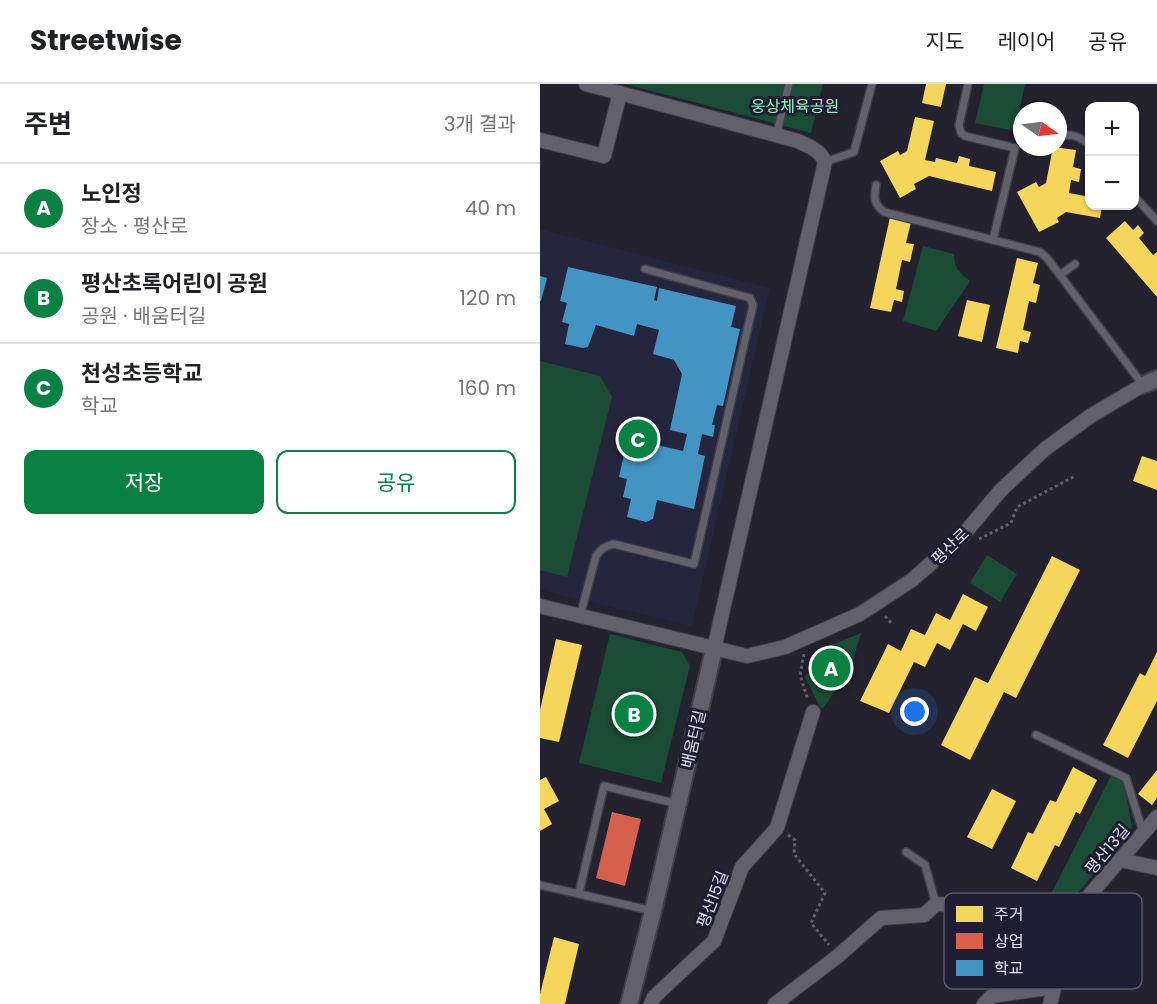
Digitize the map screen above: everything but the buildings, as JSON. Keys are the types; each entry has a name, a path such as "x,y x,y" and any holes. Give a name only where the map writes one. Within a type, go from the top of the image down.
{"street":[{"path":"540,606 714,649 825,162 815,149 798,141 586,84"},
{"path":"540,140 604,156 620,93"},
{"name":"평산로","path":"714,649 747,656 760,654 785,647 836,626 878,604 912,580 963,535 1001,490 1045,449 1092,415 1150,382"},
{"name":"배움터길","path":"629,1004 714,649"},
{"name":"평산15길","path":"651,1004 654,997 714,941 742,867 777,828 813,712"},
{"name":"평산13길","path":"1091,893 1157,817"},
{"path":"1120,860 1157,868"},
{"path":"776,1004 838,956 881,918 924,915 936,904 944,905"},
{"path":"984,1004 992,996 1040,989"},
{"name":"평산13길","path":"1050,1004 1054,989"}],"lane":[{"path":"776,136 789,84"},
{"path":"825,162 855,152 872,84"},
{"path":"968,84 959,125 961,133 965,136 1013,146"},
{"path":"1067,134 1077,135 1085,142"},
{"path":"993,240 1016,156"},
{"path":"876,185 874,198 876,206 884,212 1040,252 1150,382"},
{"path":"1139,201 1157,221"},
{"path":"1060,275 1075,264"},
{"path":"580,616 596,556 607,545 614,544 694,564 753,305 750,298 645,269"},
{"path":"1036,735 1126,778 1143,832"},
{"path":"579,894 604,786 678,804"},
{"path":"906,852 925,866 936,904"},
{"path":"540,885 653,911"}],"path":[{"path":"1011,523 1017,507 1075,476"},
{"path":"876,620 886,615 893,625"},
{"path":"805,651 800,675 813,712"},
{"path":"777,828 795,840 794,854 825,893 811,923 838,956"}],"shaded area":[{"path":"540,229 770,288 692,626 540,590"}],"green space":[{"name":"웅상체육공원","path":"625,84 823,84 811,133"},
{"path":"984,84 1025,84 1021,102 1013,102 1013,131 975,123"},
{"path":"923,246 954,254 958,269 970,281 936,331 903,321"},
{"path":"540,361 600,376 612,397 567,577 540,570"},
{"path":"987,555 1017,574 1000,602 970,583"},
{"path":"861,633 851,667 824,648"},
{"path":"610,634 682,652 690,666 661,783 579,763"},
{"path":"810,669 837,688 823,708 820,707 805,677"},
{"path":"1112,774 1124,781 1132,828 1078,893 1052,893"}],"place":[{"name":"천성초등학교","path":"638,439"},
{"name":"노인정","path":"831,668"},
{"name":"평산초록어린이 공원","path":"634,714"}]}
